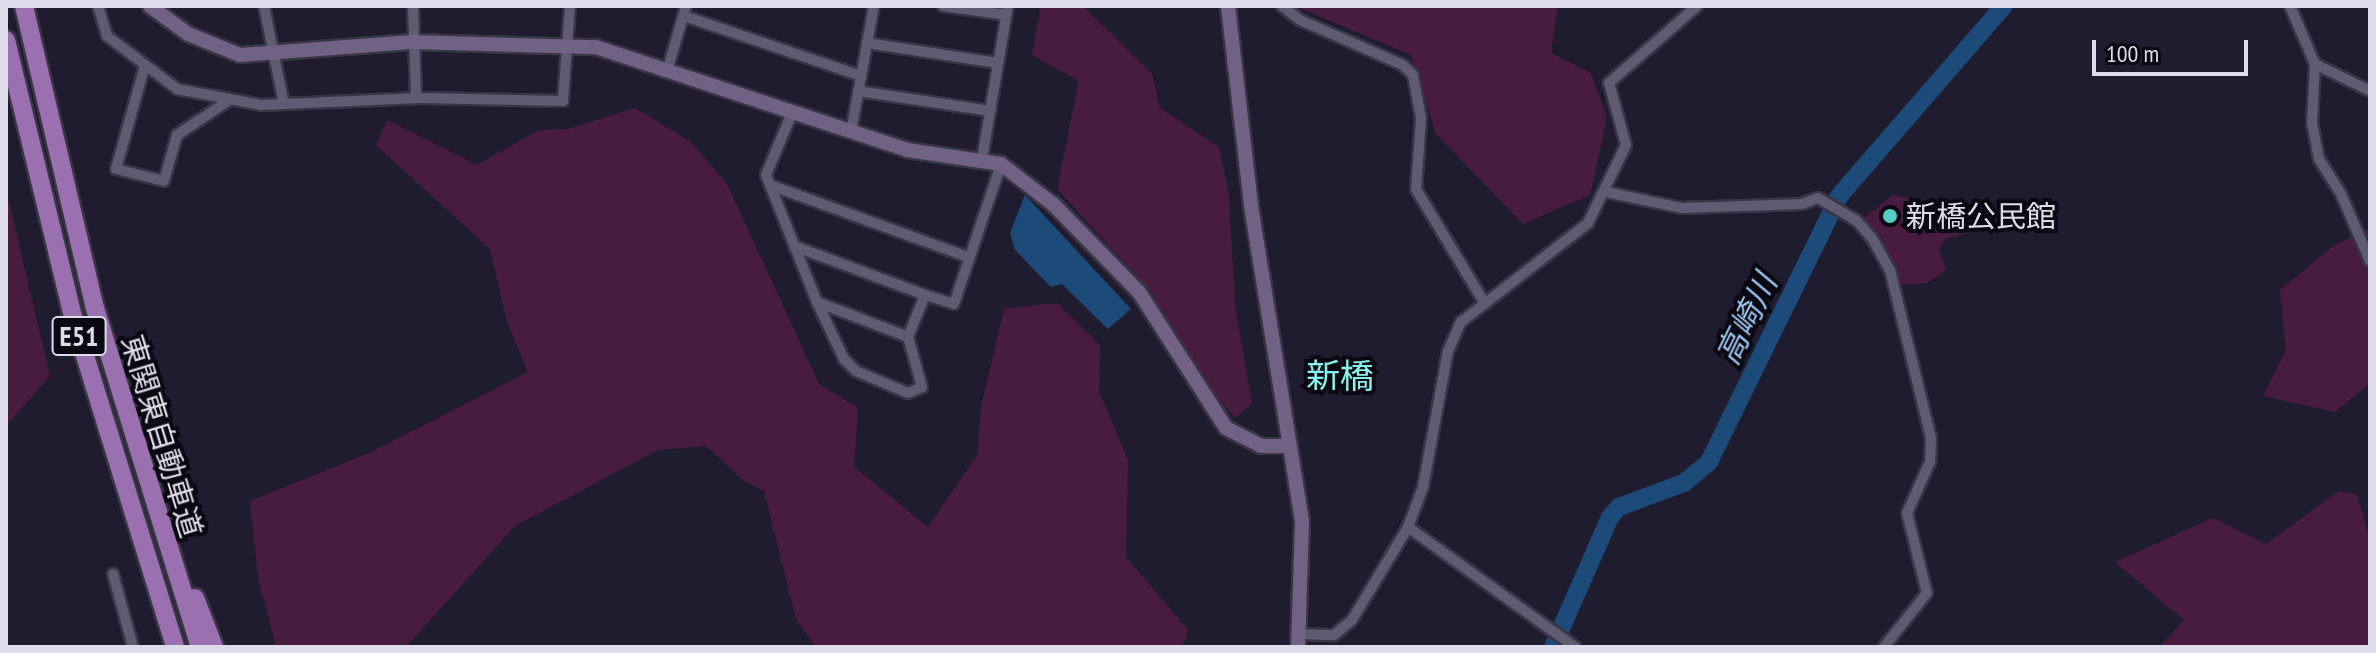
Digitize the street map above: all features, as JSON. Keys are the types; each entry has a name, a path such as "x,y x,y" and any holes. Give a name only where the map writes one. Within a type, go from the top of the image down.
{"highway":[{"name":"東関東自動車道","path":"24,6 70,218 136,451 200,647"},
{"name":"東関東自動車道","path":"6,40 73,317 174,647"},
{"path":"136,451 214,647"}],"street":[{"path":"98,6 107,36 177,89 228,101 284,104 416,98 563,101 570,6"},
{"path":"150,6 188,34 227,50 274,55 412,42 567,45 619,53 907,150 1001,164 1037,189 1139,292 1226,428 1261,446 1288,446"},
{"path":"264,6 284,104"},
{"path":"413,6 416,98"},
{"path":"851,132 874,6"},
{"path":"943,6 1007,10 982,159"},
{"path":"1228,6 1251,206 1302,521 1299,641 1341,632 1408,527 1434,442 1448,351 1461,322 1579,234 1606,192 1626,145 1609,83 1697,6"},
{"path":"1282,6 1300,20 1403,65 1413,75 1421,118 1416,189 1485,304"},
{"path":"2290,6 2315,64 2312,123 2319,159 2341,194 2370,261"},
{"path":"668,68 685,11 861,76"},
{"path":"867,43 997,63"},
{"path":"2315,64 2370,91"},
{"path":"145,65 116,169 164,181 177,135 228,101"},
{"path":"858,91 990,111"},
{"path":"792,113 766,175 817,302 844,359 856,371 916,393 923,381 908,337 925,295"},
{"path":"794,246 954,304 1001,164"},
{"path":"770,185 968,257"},
{"path":"1606,192 1682,208 1802,204 1818,198 1857,221 1872,238 1890,270 1903,313 1931,438 1930,462 1907,513 1927,593 1884,647"},
{"path":"817,302 908,337"},
{"path":"1408,527 1575,647"},
{"path":"113,574 133,647"}],"shaded area":[{"path":"1041,6 1083,6 1152,74 1160,108 1219,147 1229,195 1235,304 1252,404 1235,418 1209,388 1151,292 1057,189 1079,81 1032,55"},
{"path":"1295,6 1557,8 1551,53 1591,73 1607,117 1590,195 1523,224 1436,134 1411,55"},
{"path":"635,108 691,142 727,184 819,384 858,408 854,467 928,527 977,455 981,407 1004,309 1057,303 1100,345 1099,391 1128,460 1126,557 1188,630 1182,647 816,647 796,619 764,491 743,480 706,446 658,450 515,526 406,647 276,647 258,577 250,501 369,453 528,372 507,322 490,249 376,145 387,120 477,165 539,130 568,129"},
{"path":"6,189 50,376 6,426"},
{"path":"1893,195 1908,198 1964,234 1946,238 1939,249 1946,270 1927,283 1897,285 1860,221"},
{"path":"2370,228 2370,383 2335,412 2263,396 2286,350 2280,290 2333,246"},
{"path":"2339,491 2357,495 2370,539 2370,647 2159,647 2184,620 2115,562 2213,518 2266,544"}],"water":[{"path":"1025,195 1131,309 1108,329 1062,284 1051,287 1015,250 1010,233"}],"waterway":[{"name":"高崎川","path":"1553,647 1610,517 1619,507 1684,483 1709,462 1840,195 2004,6"}],"place":[{"name":"新橋公民館","path":"1890,216"}],"district":[{"name":"新橋","path":"1340,376"}]}
